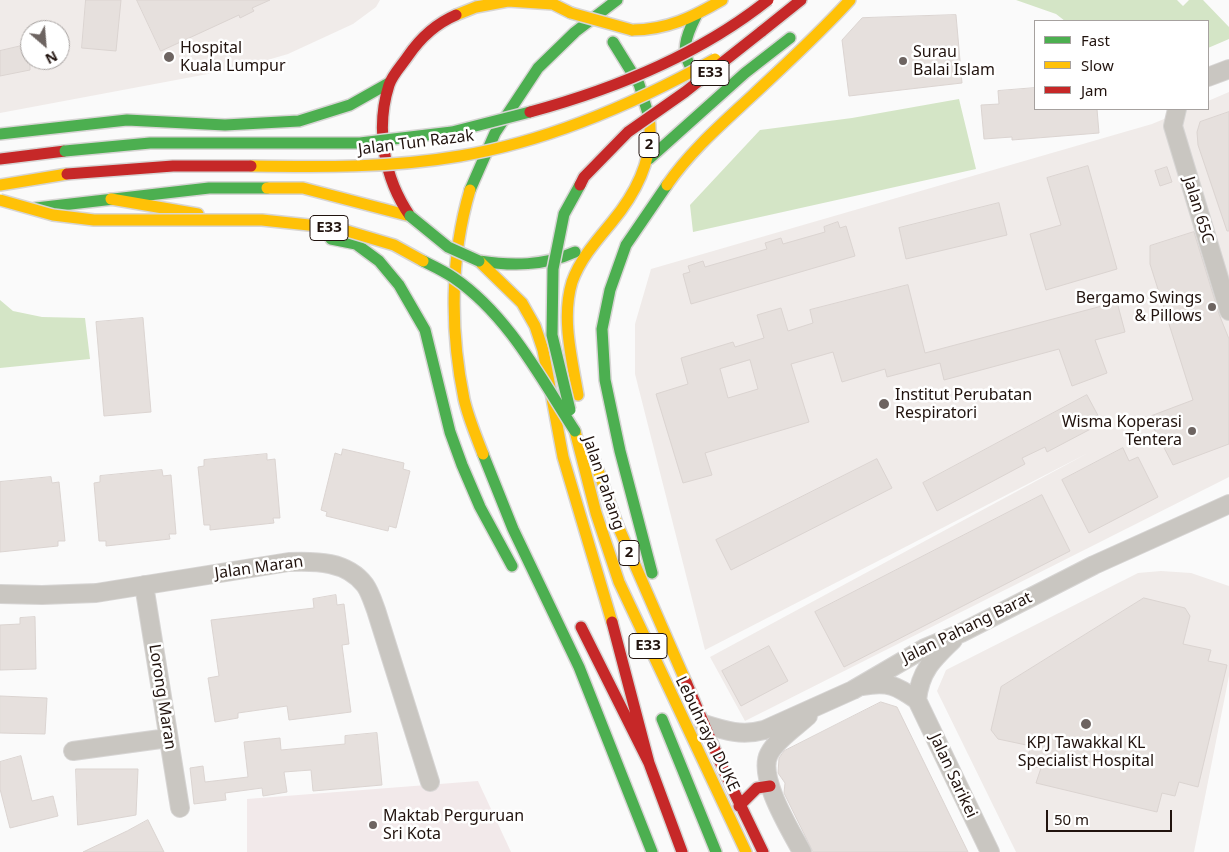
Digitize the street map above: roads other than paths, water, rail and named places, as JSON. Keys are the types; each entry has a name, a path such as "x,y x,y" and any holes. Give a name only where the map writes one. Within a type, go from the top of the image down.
{"main road":[{"name":"2","path":"508,0 551,2 571,13 606,38 628,62 641,87 651,121 648,159 622,210 597,241 568,256 534,264 506,266 480,261 448,247 410,216 397,197 389,176 381,124 389,83 417,43 437,23 476,7 508,0"},
{"path":"617,0 575,32 538,68 496,133 474,178 462,217 455,267 454,316 464,400 513,529 580,667 652,852"},
{"path":"571,13 622,29 664,30 696,16 722,0"},
{"name":"Jalan Tun Razak","path":"0,159 150,143 360,143 452,132 582,98 686,54 748,16 768,0"},
{"name":"Jalan Tun Razak","path":"0,185 67,174 170,166 359,167 460,156 526,140 596,116 696,70 761,32 801,0"},
{"path":"816,18 840,0"},
{"path":"666,633 604,380 602,329 610,290 626,245 680,166 729,116 814,39 850,0"},
{"name":"2","path":"437,23 442,8"},
{"path":"696,16 685,37 683,49 687,65 698,76 715,78 745,73"},
{"path":"648,159 745,73 800,30"},
{"name":"E33","path":"580,423 552,335 553,269 564,214 584,177 628,132 685,92 761,32"},
{"path":"0,134 127,120 225,125 299,121 350,105 389,83"},
{"path":"299,121 325,127 339,145 340,160 332,171 303,188"},
{"path":"0,214 111,198 209,188 303,188 410,216"},
{"path":"111,198 356,244 379,261 399,285 425,330 450,432 462,465 480,507 519,580"},
{"name":"E33","path":"0,200 52,215 94,220 262,220 337,228 394,244 454,278 491,311 516,339 580,423"},
{"name":"Jalan Pahang","path":"597,241 572,282 567,305 568,328 580,423 620,534 666,633 739,806 763,852"},
{"name":"Jalan Pahang","path":"480,261 522,303 535,326 543,350 564,457 599,573 649,763 682,852"},
{"name":"Lebuhraya DUKE","path":"580,423 596,513 619,582 658,669 746,852"},
{"path":"513,529 552,584"},
{"name":"E33","path":"599,573 630,646"},
{"path":"575,615 649,763"},
{"path":"567,670 600,721"},
{"name":"Lebuhraya DUKE","path":"658,711 714,848"},
{"path":"739,806 757,788 770,786"}],"street":[{"path":"1209,77 1229,69"},
{"name":"Jalan 65C","path":"1177,110 1173,126 1229,311"},
{"name":"Jalan Pahang Barat","path":"704,724 733,734 750,734 764,730 861,686 885,670 925,648 961,633 1094,565 1229,504"},
{"name":"Jalan Maran","path":"0,594 96,593 289,562 313,561 340,566 355,575 366,586 376,610 430,782"},
{"name":"Lorong Maran","path":"144,585 180,808"},
{"path":"861,686 881,683 901,688 917,700 921,680 929,662 961,633"},
{"name":"Jalan Sarikei","path":"917,700 990,852"},
{"path":"802,852 770,786 766,766 768,755 794,728 820,706"},
{"path":"73,751 168,738"}],"place":[{"name":"Hospital Kuala Lumpur","path":"169,57"},
{"name":"Surau Balai Islam","path":"903,61"},
{"name":"Bergamo Swings & Pillows","path":"1212,307"},
{"name":"Institut Perubatan Respiratori","path":"884,404"},
{"name":"Wisma Koperasi Tentera","path":"1192,431"},
{"name":"KPJ Tawakkal KL Specialist Hospital","path":"1086,724"},
{"name":"Maktab Perguruan Sri Kota","path":"373,825"}]}
